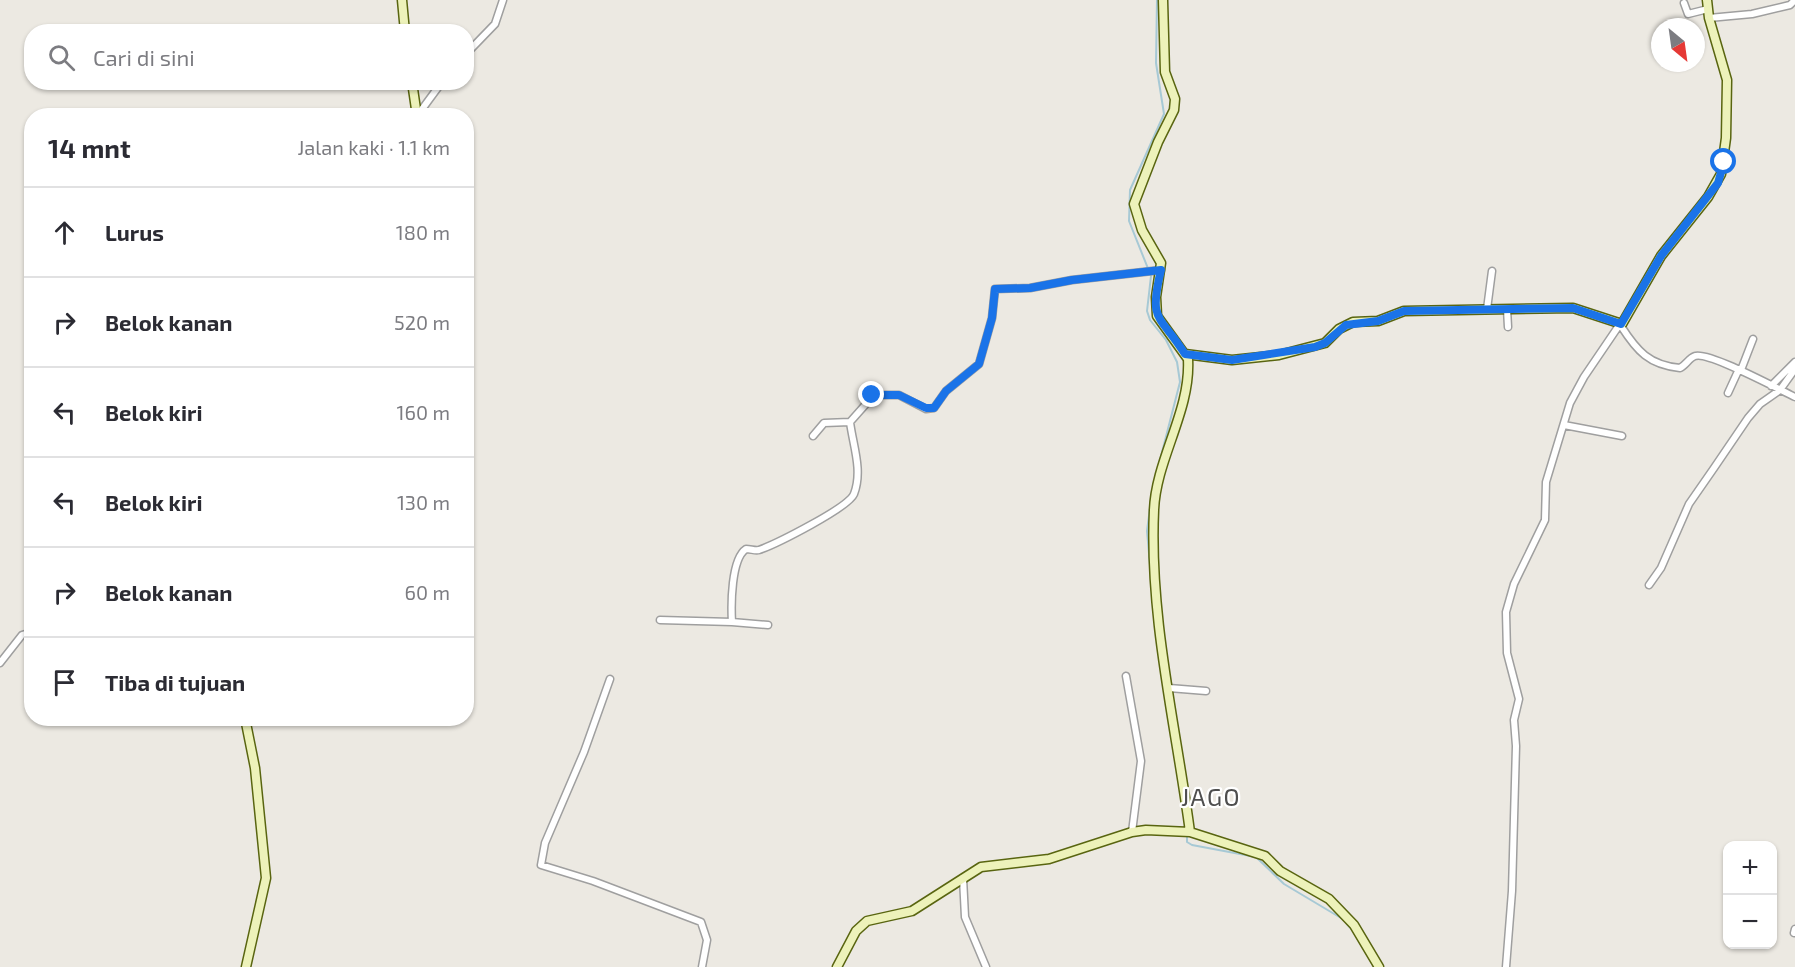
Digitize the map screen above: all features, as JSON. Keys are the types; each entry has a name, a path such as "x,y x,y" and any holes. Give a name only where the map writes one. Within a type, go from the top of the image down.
{"street":[{"path":"402,0 404,24"},
{"path":"474,46 495,24 503,0"},
{"path":"1163,0 1164,72 1175,102 1171,118 1158,142 1134,204 1142,230 1160,259 1156,297 1157,316 1185,354 1188,364 1184,395 1159,479 1154,509 1159,614 1188,832"},
{"path":"1684,3 1688,14 1708,9 1752,14 1790,5 1795,0"},
{"path":"1506,967 1512,891 1516,746 1514,720 1519,694 1507,653 1506,612 1514,584 1545,520 1546,482 1570,403 1584,377 1621,325 1661,256 1708,197 1721,174 1726,138 1727,80 1708,9"},
{"path":"413,90 416,108"},
{"path":"423,108 436,90"},
{"path":"813,436 824,423 850,422 874,395 899,395 926,408 935,407 946,391 979,364 992,318 995,289 1030,288 1159,270"},
{"path":"1486,309 1492,271"},
{"path":"1507,309 1508,327"},
{"path":"1185,354 1232,360 1280,355 1325,343 1346,325 1378,321 1404,311 1578,309 1621,325 1636,349 1659,364 1683,367 1695,356 1702,356 1740,370 1795,397"},
{"path":"1728,393 1754,339"},
{"path":"1775,388 1795,362"},
{"path":"1649,585 1660,568 1689,504 1701,486 1748,418 1795,369"},
{"path":"732,622 732,591 741,553 746,549 761,549 831,514 850,501 858,468 850,422"},
{"path":"1564,425 1622,436"},
{"path":"660,620 768,625"},
{"path":"0,663 24,634"},
{"path":"1126,676 1141,761 1132,832"},
{"path":"610,679 584,752 545,843 541,865 593,881 701,922 707,940 702,967"},
{"path":"1169,688 1206,691"},
{"path":"246,967 266,878 255,768 247,726"},
{"path":"837,967 856,931 867,921 912,911 981,867 1049,859 1132,832 1188,832 1265,856 1280,871 1329,899 1354,925 1379,967"},
{"path":"963,878 965,917 986,967"}],"waterway":[{"path":"1157,0 1156,63 1164,114 1130,190 1129,221 1151,276 1147,311 1150,320 1166,340 1177,362 1180,382 1159,464"},
{"path":"1150,565 1147,531 1152,493"},
{"path":"1187,835 1187,842 1192,845 1256,857 1284,884 1341,918"},
{"path":"1347,924 1355,933"}],"district":[{"name":"JAGO","path":"1211,798"}],"route":[{"path":"872,395 887,397 895,394 904,396 926,408 934,408 946,391 979,364 992,318 995,289 1030,288 1142,271 1161,270 1156,297 1157,316 1159,322 1185,354 1232,360 1280,355 1315,347 1325,343 1339,329 1353,322 1378,321 1404,311 1573,308 1621,324 1661,256 1718,183 1724,162"}]}
